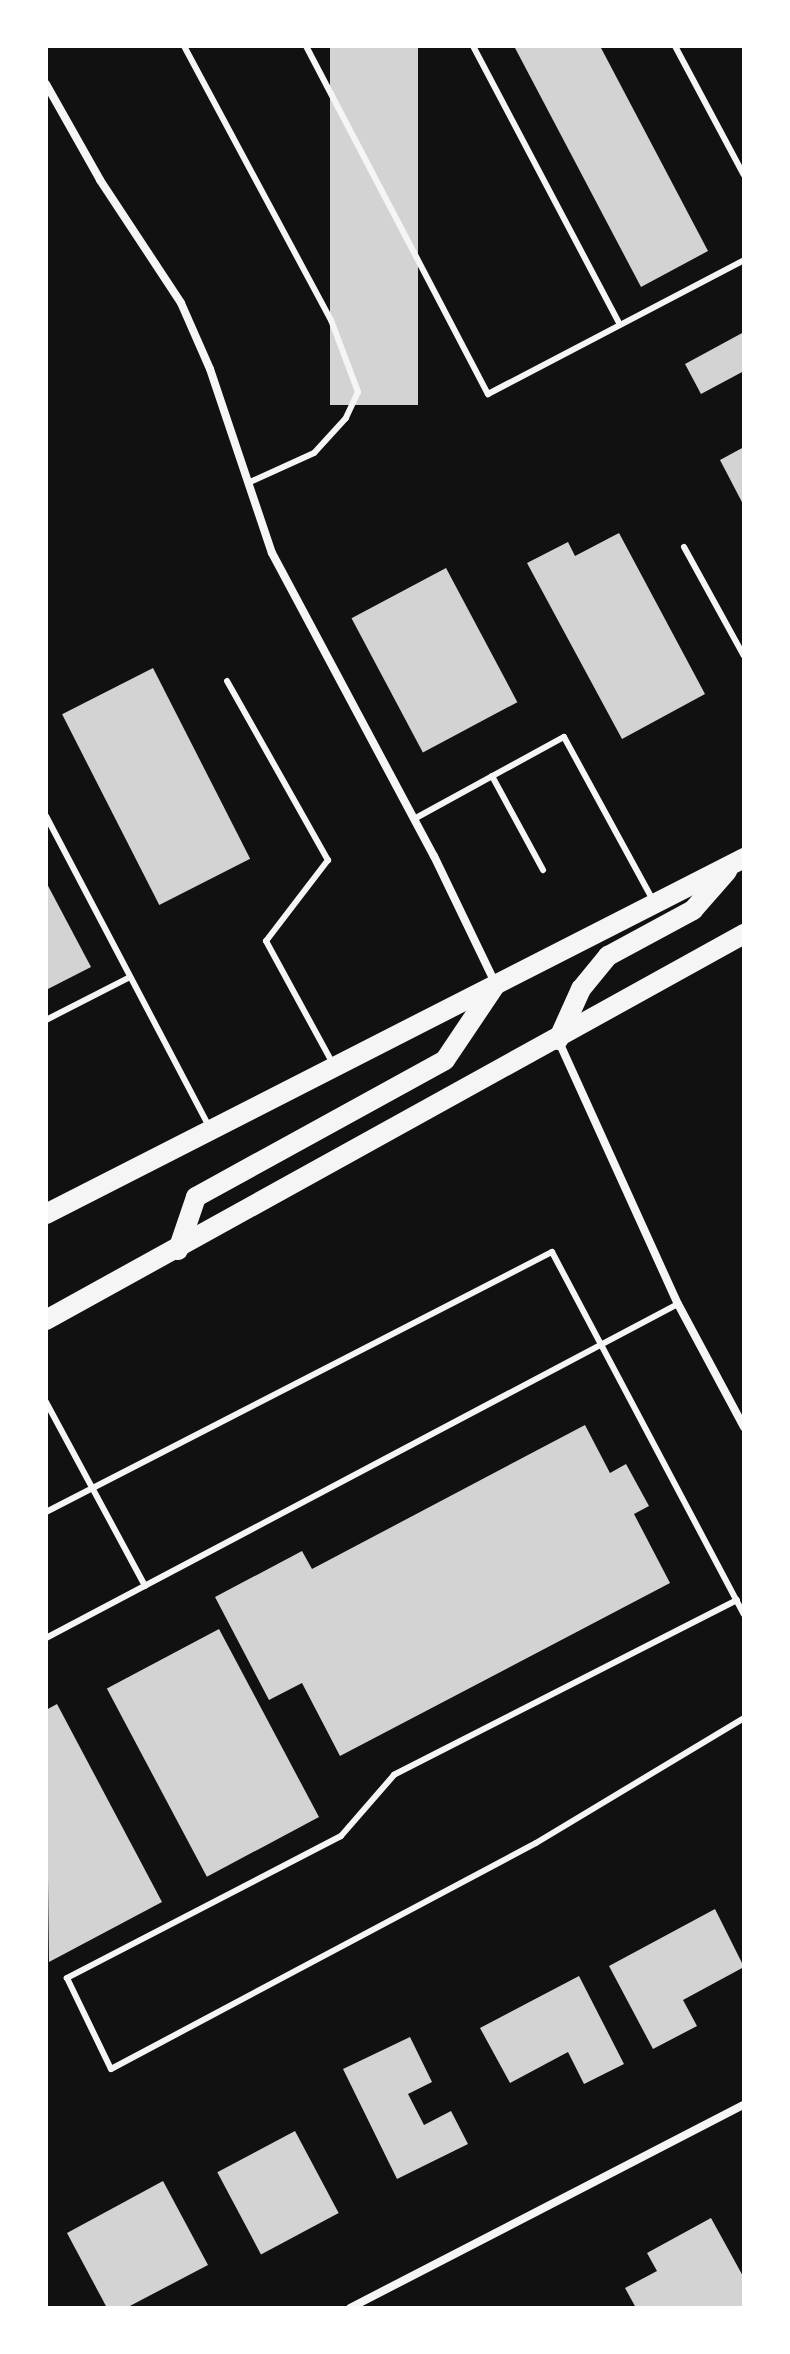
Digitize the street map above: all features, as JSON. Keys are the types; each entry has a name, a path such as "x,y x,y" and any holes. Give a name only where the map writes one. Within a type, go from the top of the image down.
{"main road":[{"path":"46,1214 739,860"},
{"path":"558,1040 581,989 608,956 693,910 739,860"},
{"path":"46,1320 558,1040 744,934"},
{"path":"178,1250 196,1197 445,1060 496,984"}],"street":[{"path":"46,84 100,180 181,303 272,553 414,819 496,984"},
{"path":"558,1040 678,1304 744,1427"},
{"path":"350,2308 744,2105"}],"lane":[{"path":"184,46 331,320 358,392 346,418 314,453 248,483"},
{"path":"306,46 488,394 744,260"},
{"path":"473,46 620,325"},
{"path":"675,46 744,175"},
{"path":"684,547 744,656"},
{"path":"227,681 328,860 266,941 334,1066"},
{"path":"414,819 564,737 655,903"},
{"path":"492,776 543,870"},
{"path":"46,816 128,978 212,1131"},
{"path":"46,1020 128,978"},
{"path":"46,1512 552,1252 744,1614"},
{"path":"46,1638 678,1304"},
{"path":"46,1402 145,1586"},
{"path":"737,1600 394,1775 341,1836 67,1978 111,2069 536,1843 744,1718"}],"building":[{"path":"330,46 418,46 418,405 330,405"},
{"path":"514,46 600,46 708,251 641,287"},
{"path":"744,332 744,371 701,394 685,364"},
{"path":"744,447 744,506 720,460"},
{"path":"619,533 705,694 622,739 527,563 568,542 575,556"},
{"path":"446,568 517,702 423,752 352,618"},
{"path":"153,668 250,859 159,905 62,714"},
{"path":"46,882 91,967 46,990"},
{"path":"585,1425 610,1473 626,1464 649,1506 634,1514 670,1583 340,1756 302,1683 269,1700 215,1597 302,1551 312,1569"},
{"path":"219,1629 319,1817 207,1877 107,1689"},
{"path":"57,1704 162,1902 49,1962 46,1710"},
{"path":"715,1909 744,1967 683,2000 697,2026 653,2049 609,1966"},
{"path":"579,1976 624,2064 584,2084 568,2052 510,2083 480,2028"},
{"path":"410,2037 432,2082 408,2094 424,2125 451,2111 468,2144 397,2179 343,2069"},
{"path":"295,2131 339,2213 261,2254 217,2172"},
{"path":"163,2181 208,2265 126,2308 107,2308 67,2233"},
{"path":"711,2218 744,2278 744,2308 636,2308 625,2288 657,2271 647,2253"}]}
